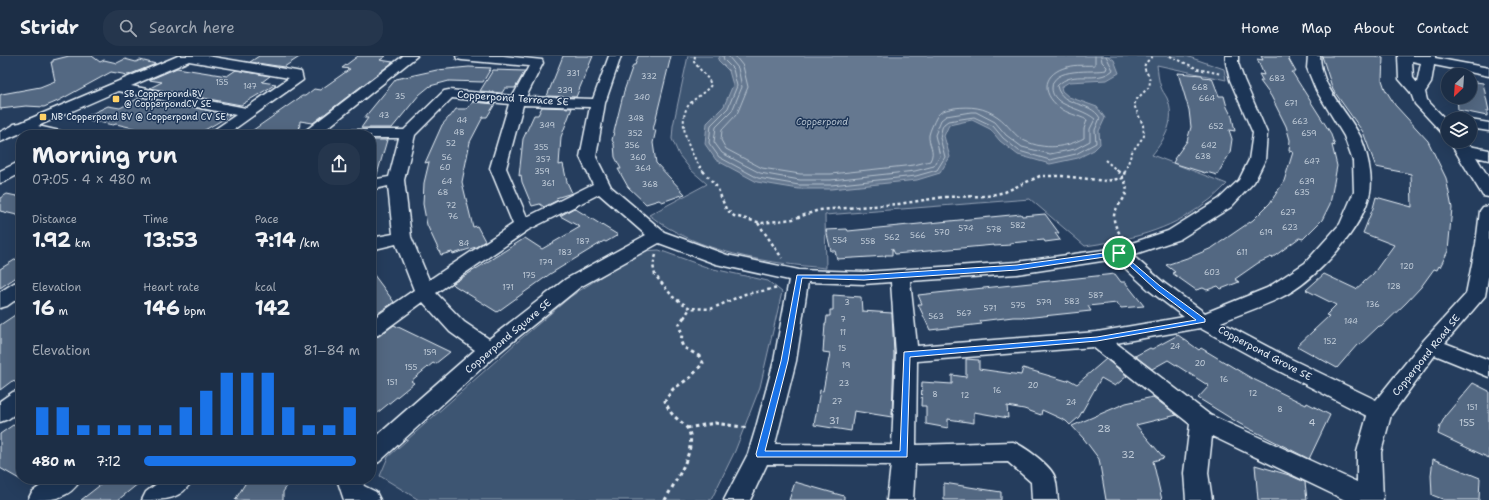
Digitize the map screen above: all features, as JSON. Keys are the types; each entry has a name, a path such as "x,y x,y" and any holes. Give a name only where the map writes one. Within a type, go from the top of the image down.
{"street":[{"path":"0,130 20,127 117,88 187,56 296,75 296,80 223,130"},
{"path":"315,130 411,56"},
{"path":"462,56 537,63 516,101 498,168 522,226"},
{"path":"615,56 598,104 588,158 604,190 658,243 723,260 864,278 1017,268 1128,250 1174,235 1225,202 1246,182 1257,160 1260,133 1235,76 1232,56"},
{"path":"907,354 1097,339 1203,321 1274,293 1312,267 1348,226 1362,192 1361,161 1352,136 1323,90 1314,68 1314,56"},
{"path":"1441,117 1420,101 1418,92 1406,79 1405,56 1489,64"},
{"path":"1433,58 1489,72"},
{"path":"1418,92 1424,83 1433,58"},
{"path":"117,88 248,113"},
{"name":"Copperpond Terrace SE","path":"489,350 457,327 424,292 402,237 396,180 400,158 408,134 450,94 516,101 598,104"},
{"path":"1477,125 1489,127"},
{"path":"20,127 35,130"},
{"path":"376,134 408,134"},
{"path":"1461,148 1489,192"},
{"path":"1466,148 1489,155"},
{"path":"1,177 16,169"},
{"path":"1,177 16,180"},
{"path":"376,184 396,180"},
{"path":"376,326 522,226 602,186"},
{"name":"Copperpond Road SE","path":"1370,500 1370,452 1380,412 1431,345 1482,299 1489,211"},
{"path":"376,243 402,237"},
{"name":"Copperpond Square SE","path":"376,451 489,350 573,283 658,243"},
{"name":"Copperpond Grove SE","path":"1128,250 1157,287 1203,321 1281,363 1380,412"},
{"path":"737,500 760,454 785,361 792,269"},
{"path":"900,275 907,354 904,455 900,500"},
{"path":"0,301 16,291"},
{"path":"1097,339 1202,421 1370,500"},
{"path":"1431,345 1489,369"},
{"path":"0,413 16,402"},
{"path":"1199,500 1196,473 1202,421"},
{"path":"760,454 904,455 1013,452 1042,478 1045,500"},
{"path":"41,500 62,484"},
{"path":"155,500 175,484"},
{"path":"350,484 352,493 367,500"}],"path":[{"path":"695,56 694,62 711,85 688,107 684,114 686,136 691,154 696,164 717,187 728,210 742,219 757,223 793,219 819,210 898,204 944,197 987,196 1010,190 1038,176 1057,176 1106,181 1123,178"},
{"path":"1123,178 1132,152 1144,136 1143,126 1135,111 1134,105 1136,99 1149,87 1150,82 1144,65 1145,62 1154,56"},
{"path":"1170,56 1198,69 1235,76"},
{"path":"1105,160 1123,178 1128,191 1125,198 1114,211 1113,218 1128,250"},
{"path":"757,223 792,269"},
{"path":"658,243 653,264 654,273 671,295 690,308 709,310 745,294 759,293 779,288"},
{"path":"664,500 689,453 690,436 687,428 672,414 665,401 674,389 691,377 703,363 700,357 686,350 681,342 682,334 678,325 690,308"},
{"path":"687,428 715,423 752,429"}],"shaded area":[{"path":"688,56 1186,56 1224,69 1226,80 1157,65 1160,84 1170,106 1170,121 1162,142 1152,155 1227,184 1210,200 1191,213 1162,228 1117,241 1085,246 1030,199 825,215 826,268 780,263 734,254 689,239 668,228 649,215 707,184 691,170 679,155 672,139 673,126"},
{"path":"659,250 709,268 768,281 782,292 760,387 735,451 711,500 419,500 380,476 388,457 570,297 640,251"}],"water":[{"name":"Copperpond","path":"720,56 1108,56 1114,60 1119,73 1107,80 1069,82 1061,87 1062,91 1069,97 1097,107 1105,118 1099,131 1100,144 1094,150 1078,158 1050,164 1018,155 1000,141 990,129 972,120 949,125 944,136 950,157 940,173 917,180 831,189 799,189 757,182 716,160 705,144 707,123 724,106 733,85 729,71 718,60"}],"building":[{"path":"69,56 92,56 100,62 104,60 117,63 125,59 136,62 140,60 156,64 128,75 111,72 44,107 26,106 0,109 0,95 40,87 55,81 51,62 53,62 53,60"},
{"path":"259,56 301,56 284,67 250,62"},
{"path":"358,56 386,56 380,60 393,62 313,123 300,121 299,130 253,130 302,96 305,96 314,89 320,90 350,69 342,68"},
{"path":"563,56 593,56 576,97 547,96"},
{"path":"638,56 671,56 653,130 656,130 653,143 656,163 685,194 662,202 659,200 646,204 628,187 618,169 621,169 615,157 614,144 612,140 624,91 633,65 635,65"},
{"path":"1261,56 1287,56 1296,72 1292,72 1330,132 1335,146 1332,145 1337,166 1330,204 1322,220 1303,239 1299,238 1272,258 1271,257 1258,263 1235,279 1239,282 1221,289 1218,286 1207,290 1203,288 1196,290 1172,273 1175,272 1166,265 1212,248 1253,220 1270,203 1284,181 1293,152 1289,151 1290,140 1286,126 1271,96 1260,81 1263,81 1259,74 1264,75 1257,59 1263,60"},
{"path":"1322,56 1375,56 1383,58 1382,80 1385,89 1395,105 1428,141 1446,178 1452,208 1448,251 1440,267 1439,266 1437,270 1434,269 1421,287 1406,303 1381,327 1379,326 1358,346 1357,345 1337,368 1297,346 1329,316 1326,315 1336,305 1306,290 1324,274 1356,289 1373,274 1394,245 1363,233 1376,197 1412,207 1411,174 1376,167 1363,132 1333,90"},
{"path":"469,67 491,68 483,82 449,81 430,86 419,95 392,128 361,128 368,118 364,118 396,79 437,70"},
{"path":"177,68 227,76 236,70 270,76 262,82 276,84 241,105 150,88 162,82 149,80"},
{"path":"493,70 525,71 515,88 505,88 502,93 480,91"},
{"path":"1178,73 1202,75 1203,77 1212,78 1219,96 1224,96 1232,117 1235,131 1229,130 1232,139 1230,153 1217,175 1205,173 1173,163 1174,159 1187,141 1191,127 1189,110"},
{"path":"1477,82 1483,83 1489,111 1487,111 1487,116 1477,114 1477,112 1458,110 1458,104 1477,104"},
{"path":"141,97 231,115 205,130 142,130 88,120 91,118 85,117 108,106 120,108"},
{"path":"473,102 495,104 487,117 483,117 470,142 462,182 473,227 477,226 485,241 476,247 453,254 452,252 441,255 427,225 423,204 424,183 429,162 425,163 442,125 456,109 466,109"},
{"path":"542,107 572,108 561,137 559,165 563,164 567,182 572,193 556,198 558,200 544,207 540,204 532,206 522,182 521,175 519,176 523,139 534,115 538,115"},
{"path":"376,140 387,140 376,178"},
{"path":"7,194 16,196 16,215 0,211 0,198"},
{"path":"574,208 618,235 606,242 604,241 550,274 497,312 452,284 525,238 542,249 580,227 560,216"},
{"path":"1021,214 1022,216 1045,214 1059,233 1055,233 1060,240 1045,242 1044,240 1010,243 1011,245 994,245 895,254 892,248 892,255 837,259 835,251 831,251 826,230 847,229 848,231"},
{"path":"16,259 16,277 0,288 0,269"},
{"path":"1115,274 1121,282 1125,282 1144,306 1121,308 1117,303 1088,306 1091,311 1024,318 1013,317 980,321 982,324 930,330 918,304 922,304 918,295"},
{"path":"376,278 394,302 376,315"},
{"path":"833,295 861,297 862,311 892,313 894,354 892,417 854,411 851,431 814,425 820,390 823,391 830,353 823,352 825,324 827,316 830,316 830,310 833,310"},
{"path":"16,314 16,381 12,381 0,390 0,325"},
{"path":"394,325 450,352 435,364 433,363 411,381 414,383 376,414 376,337"},
{"path":"1178,335 1199,350 1201,348 1251,378 1330,415 1309,459 1240,424 1198,398 1209,386 1168,360 1152,369 1135,356"},
{"path":"966,359 979,360 979,369 1021,375 1023,368 1067,381 1068,379 1077,384 1106,359 1127,376 1115,386 1101,378 1079,417 1070,425 1066,421 1042,410 1041,415 1024,409 1007,406 1008,418 974,412 974,423 948,419 948,428 926,424 926,406 921,406 922,382 952,384 952,375 966,377"},
{"path":"1473,383 1489,391 1489,458 1438,434 1440,426 1446,415"},
{"path":"1153,397 1177,415 1136,425 1164,458 1153,461 1162,500 1106,500 1099,459 1072,426 1126,403"},
{"path":"13,425 16,426 16,477 0,468 0,434"},
{"path":"1433,459 1480,478 1479,500 1445,500 1432,495 1431,475"},
{"path":"1255,465 1289,475 1305,482 1307,500 1258,500"},
{"path":"795,482 844,496 844,500 789,500"},
{"path":"944,483 1001,492 1001,500 944,500"},
{"path":"102,484 138,484 118,500 81,500"},
{"path":"245,484 289,484 283,492 283,500 235,500"}],"place":[{"name":"SB Copperpond BV @ CopperpondCV SE","path":"116,99"},
{"name":"NB Copperpond BV @ Copperpond CV SE","path":"43,117"}],"route":[{"path":"1119,253 1157,287 1203,321 1097,339 907,354 904,455 760,454 785,361 799,276 864,278 1017,268 1119,253"}]}
